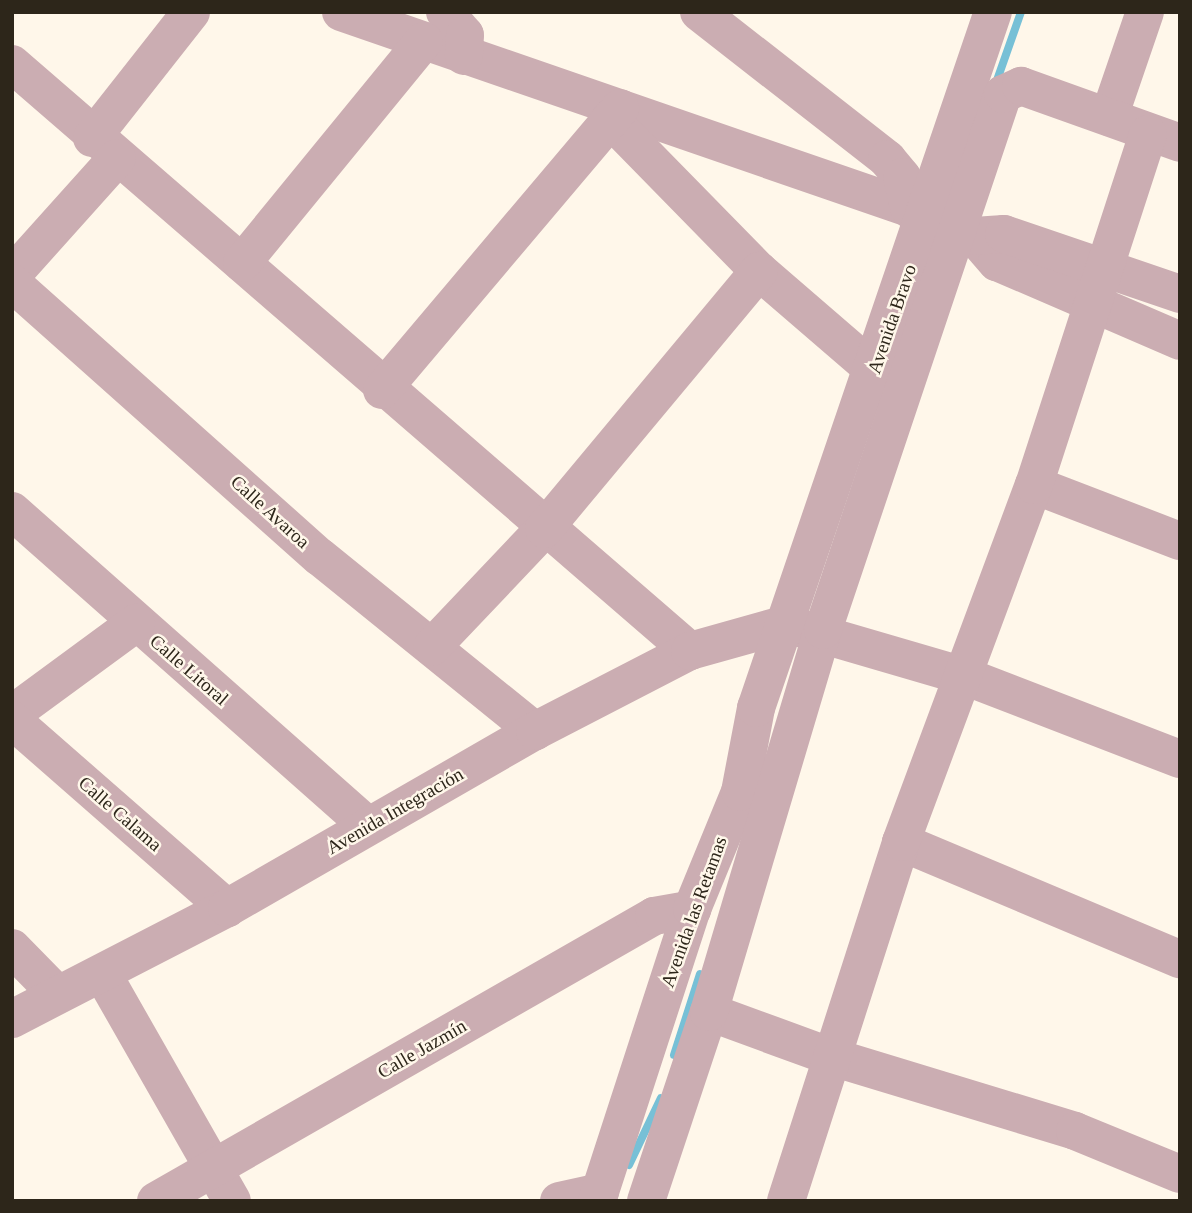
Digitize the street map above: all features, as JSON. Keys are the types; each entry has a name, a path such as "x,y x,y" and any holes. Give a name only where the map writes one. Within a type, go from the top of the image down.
{"street":[{"path":"12,275 105,148 191,12"},
{"path":"341,12 435,26 465,36 464,56 615,114 941,225 1004,234 1106,265 1180,294"},
{"path":"699,12 887,159 941,225 997,262 1090,306 1180,341"},
{"path":"1110,117 1145,12"},
{"name":"Avenida Bravo","path":"786,624 874,371 941,225 979,20"},
{"path":"242,263 435,26"},
{"path":"12,64 105,148 242,263 382,390 690,651"},
{"path":"646,1201 709,1012 941,225 1011,87 1110,117 1164,139 1090,306 1034,485 967,677 901,842 786,1201"},
{"path":"615,114 759,271 874,371"},
{"path":"382,390 615,114"},
{"path":"432,647 544,529 759,271"},
{"name":"Calle Avaroa","path":"12,284 432,647 535,731"},
{"path":"1034,485 1180,541"},
{"name":"Calle Litoral","path":"12,511 135,623 368,826"},
{"path":"12,714 135,623"},
{"path":"786,624 823,629 967,677 1180,760"},
{"name":"Avenida Integración","path":"12,1019 55,993 102,973 227,908 535,731 690,651 786,624"},
{"name":"Avenida las Retamas","path":"599,1196 692,909 740,792 755,708 786,624"},
{"name":"Calle Calama","path":"12,720 227,908"},
{"path":"901,842 1180,959"},
{"name":"Calle Jazmín","path":"156,1201 223,1185 654,916 692,909"},
{"path":"12,948 55,993"},
{"path":"102,973 223,1185"},
{"path":"709,1012 832,1057 1075,1130 1180,1174"},
{"path":"559,1201 599,1196"}],"waterway":[{"path":"996,83 1021,12"},
{"path":"674,1055 700,974"},
{"path":"629,1165 661,1098"}]}
